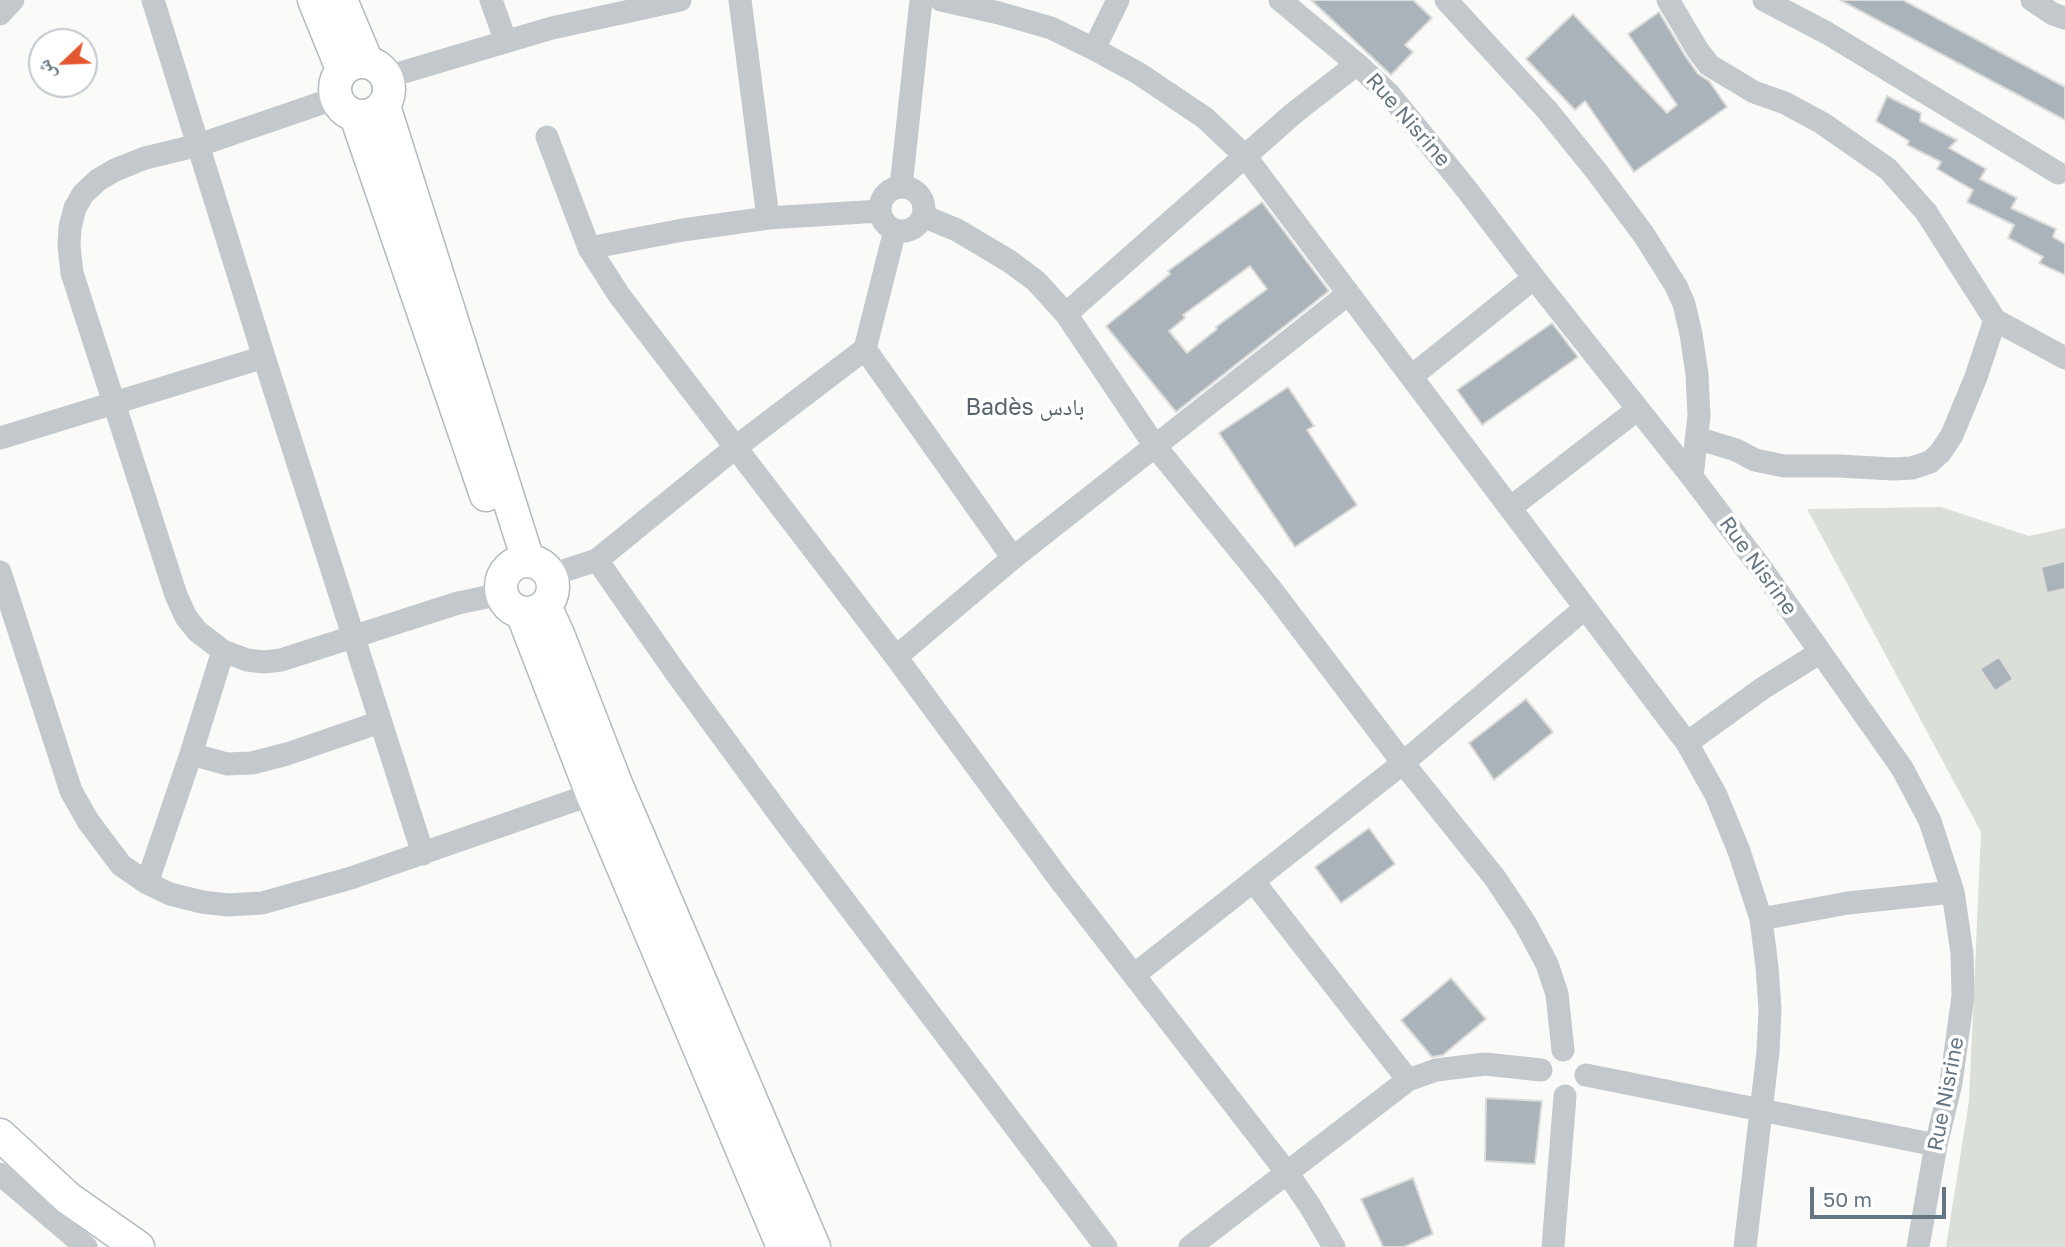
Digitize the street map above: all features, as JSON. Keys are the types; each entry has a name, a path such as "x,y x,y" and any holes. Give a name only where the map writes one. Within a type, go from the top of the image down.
{"street":[{"path":"0,14 13,0"},
{"path":"153,0 423,855"},
{"path":"314,0 362,88"},
{"path":"341,0 362,88 526,586 782,1247"},
{"path":"491,0 506,42"},
{"path":"680,0 552,28 362,88 199,145 115,170 98,180 83,194 75,208 69,246 72,273 176,595 186,617 197,631 223,651 247,660 281,660 458,603 526,586 597,560 736,447 865,349 895,230"},
{"path":"740,0 768,218"},
{"path":"901,187 921,0"},
{"path":"941,0 1051,28 1094,50 1138,73 1205,118 1245,156 1687,743 1716,795 1761,919 1770,1009 1768,1052 1745,1247"},
{"path":"1094,50 1118,0"},
{"name":"Rue Nisrine","path":"1280,0 1389,94 1425,137 1764,572 1902,768 1930,821 1953,892 1962,953 1963,996 1951,1083 1936,1145 1918,1247"},
{"path":"1446,0 1547,110 1597,172 1663,263 1684,304 1691,334 1699,416 1692,477"},
{"path":"1668,0 1709,65 1754,92 1786,103 1822,123 1888,169 1926,212 1995,320 2065,358"},
{"path":"1764,0 1827,33 2058,173"},
{"path":"2032,0 2059,18 2065,18"},
{"path":"2061,0 2065,4"},
{"path":"1066,314 1294,113 1357,64"},
{"path":"547,137 589,248 619,295 896,657 1060,880 1288,1174 1334,1247"},
{"path":"901,187 917,192 922,199 923,216 912,229 904,232 895,230 882,219 880,211 885,194 901,187"},
{"path":"589,248 683,230 768,218 880,211"},
{"path":"923,216 957,230 1009,261 1036,281 1066,314 1155,446 1271,589 1403,763 1470,844 1525,923 1547,964 1557,994 1563,1050"},
{"path":"1412,376 1534,278"},
{"path":"896,657 1013,558 1348,294"},
{"path":"1697,438 1736,450 1755,460 1784,466 1894,469 1912,468 1930,462 1952,435 1976,377 1995,320"},
{"path":"865,349 1013,558"},
{"path":"0,438 264,358"},
{"path":"1510,508 1638,409"},
{"path":"597,560 785,822 1106,1247"},
{"path":"0,572 71,791 104,844 121,865 147,883 170,894 228,905 262,903 423,855 605,790"},
{"path":"1134,975 1403,763 1584,609"},
{"path":"147,883 223,651"},
{"path":"1687,743 1763,688 1819,653"},
{"path":"191,754 227,764 252,763 287,754 380,722"},
{"path":"605,790 814,1247"},
{"path":"1255,882 1408,1080"},
{"path":"1761,919 1848,903 1953,892"},
{"path":"1563,1050 1582,1060 1586,1075 1579,1089 1565,1096 1550,1091 1545,1085 1541,1070 1547,1056 1563,1050"},
{"path":"1191,1247 1408,1080 1436,1070 1485,1064 1541,1070"},
{"path":"1586,1075 1936,1145"},
{"path":"1553,1247 1565,1096"},
{"path":"0,1135 68,1198 138,1247"},
{"path":"0,1174 86,1247"}],"shaded area":[{"path":"1941,507 2029,536 2065,528 2065,1247 1946,1247 1969,1101 1981,832 1807,509"}],"building":[{"path":"1311,0 1413,0 1432,18 1405,45 1413,52 1391,75"},
{"path":"1840,0 1903,0 2065,87 2065,120"},
{"path":"1659,12 1698,74 1709,81 1727,107 1634,172 1585,101 1575,110 1526,59 1573,14 1667,113 1677,105 1628,34"},
{"path":"1887,96 1921,113 1920,121 1957,140 1949,148 1986,169 1980,179 2017,198 2011,208 2056,229 2053,237 2065,244 2065,275 2039,263 2043,257 2008,238 2014,225 1967,202 1973,190 1937,169 1941,162 1907,145 1909,141 1876,121"},
{"path":"1262,202 1329,291 1176,412 1106,326 1170,274 1168,271","holes":["1250,266 1267,289 1216,327 1217,329 1187,353 1169,331 1185,318 1183,315"]},
{"path":"1552,323 1578,357 1482,425 1457,390"},
{"path":"1288,387 1314,426 1307,430 1357,505 1295,547 1219,433"},
{"path":"2065,561 2065,589 2047,593 2041,567"},
{"path":"1999,657 2013,679 1995,691 1980,669"},
{"path":"1526,699 1553,732 1494,780 1469,743"},
{"path":"1369,828 1395,864 1341,903 1315,867"},
{"path":"1451,978 1486,1019 1443,1055 1432,1057 1401,1020"},
{"path":"1486,1098 1542,1101 1535,1164 1485,1161"},
{"path":"1413,1178 1433,1234 1404,1247 1383,1247 1361,1199"}],"district":[{"name":"Badès بادس","path":"1025,408"}]}
